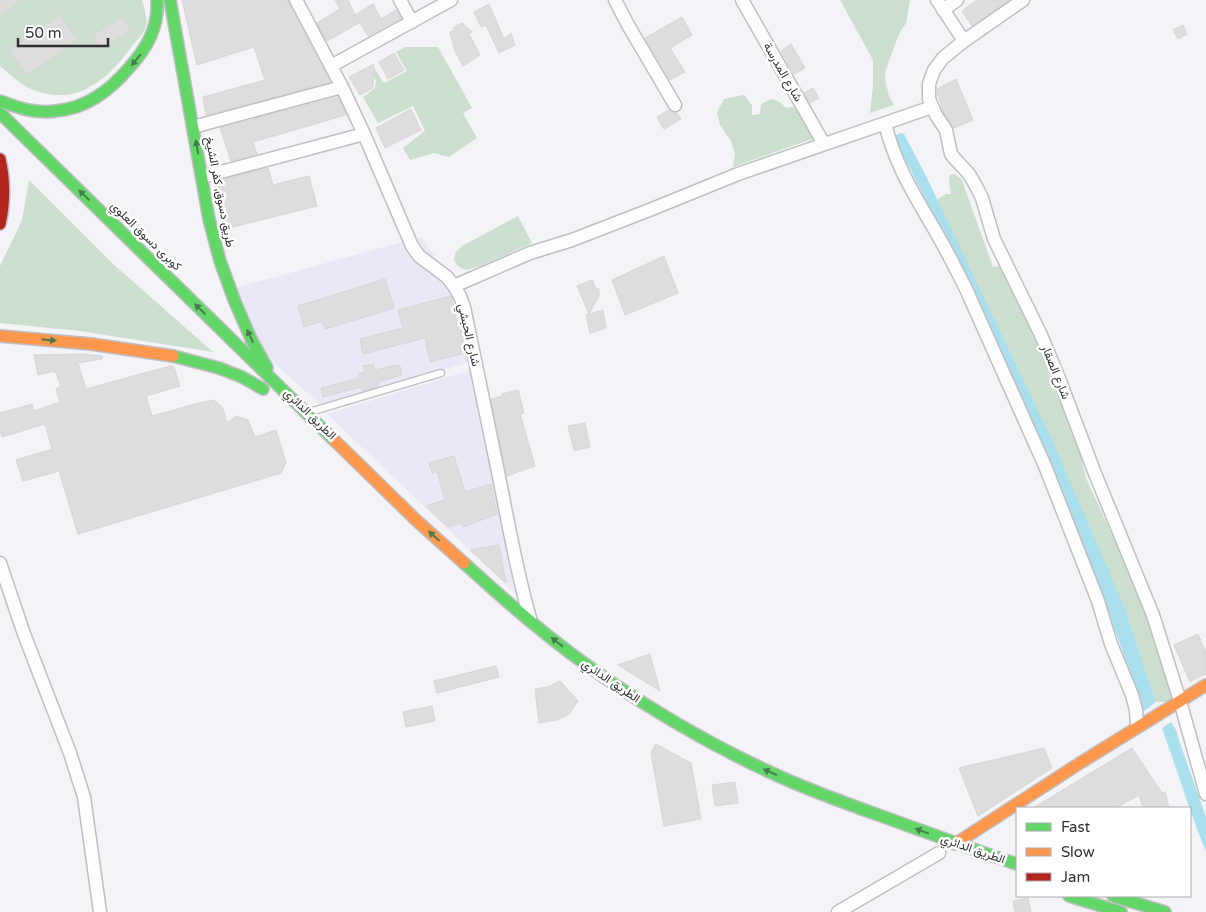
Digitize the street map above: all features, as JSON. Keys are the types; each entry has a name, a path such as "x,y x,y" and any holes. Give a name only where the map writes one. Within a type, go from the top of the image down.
{"main road":[{"path":"0,101 16,108 52,112 76,108 98,97 117,82 147,47 157,19 157,0"},
{"name":"طريق دسوق, كفر الشيخ","path":"172,1 209,219 220,261 252,341 273,379"},
{"name":"كوبرى دسوق العلوي","path":"0,112 273,379"},
{"path":"0,159 5,188 0,224"},
{"path":"0,336 91,344 171,355 242,377 267,392 235,361"},
{"name":"الطريق الدائري","path":"273,379 416,520 473,572 531,622 586,665 644,703 704,739 767,770 831,798 956,844 1016,864"},
{"path":"956,844 1048,782 1206,685"},
{"name":"الطريق الدائري","path":"924,847 944,854"},
{"path":"1073,897 1121,912"},
{"path":"1116,897 1165,912"}],"street":[{"name":"شارع الحبشي","path":"296,0 364,134 412,246 419,256 447,277 460,296 464,307 499,473 512,550 531,622"},
{"path":"400,0 412,22"},
{"path":"331,66 451,0"},
{"path":"615,0 675,105"},
{"name":"شارع المدرسة","path":"742,0 824,144"},
{"path":"957,0 940,5 964,41"},
{"name":"شارع الصقار","path":"1023,0 943,58 934,70 929,84 929,99 946,130 951,154 969,174 982,198 994,239 1051,360 1153,615 1177,702 1206,794"},
{"path":"193,128 342,88"},
{"path":"454,286 530,253 581,236 738,174 932,107"},
{"path":"885,122 891,146 900,169 966,289 1045,466 1098,601 1111,644 1132,695 1141,724"},
{"path":"202,177 364,134"},
{"path":"0,563 24,634 70,753 84,797 100,912"},
{"path":"838,912 944,854"}],"lane":[{"path":"307,413 441,373"}],"shaded area":[{"path":"421,237 454,284 469,362 322,406 262,351 235,288"},
{"path":"471,370 515,593 327,414"}],"green space":[{"path":"0,0 142,0 146,13 145,29 118,64 91,87 69,94 48,94 26,86 0,66"},
{"path":"840,0 910,0 906,23 899,34 885,72 889,96 894,105 870,113 873,60"},
{"path":"405,47 438,47 472,108 463,113 477,138 449,157 434,153 410,160 403,148 425,131 413,106 378,123 363,97 375,88 376,81 369,67 372,65 384,83 407,71 396,52"},
{"path":"744,95 752,105 752,115 760,114 761,104 771,99 780,102 786,108 797,106 815,138 733,167 735,154 731,141 720,125 717,112 724,99"},
{"path":"955,174 962,180 993,267 999,266 1037,343 1057,396 1077,440 1086,478 1143,607 1172,699 1166,702 1156,702 1126,611 937,200 946,194 951,194 949,179 950,175"},
{"path":"29,180 113,264 213,352 80,331 0,323 0,266 22,220"},
{"path":"518,216 532,243 483,265 467,270 456,264 454,259 456,252 462,246"}],"water":[{"path":"900,133 904,134 926,176 1054,444 1126,611 1156,702 1144,711 1107,608 1067,506 986,323 897,144 895,136"},
{"path":"1171,722 1176,730 1206,817 1206,852 1194,821 1191,807 1189,807 1162,728"}],"building":[{"path":"0,0 20,0 0,15"},
{"path":"182,0 288,0 330,82 206,115 203,97 265,80 254,47 197,65"},
{"path":"335,0 348,0 359,23 327,41 317,23 340,9"},
{"path":"977,0 1009,0 972,26 962,11"},
{"path":"373,4 381,19 396,10 401,18 368,36 355,15"},
{"path":"489,4 504,39 511,33 515,45 499,53 486,25 481,27 474,12"},
{"path":"60,15 77,40 27,75 9,50"},
{"path":"123,17 131,31 100,48 93,35"},
{"path":"682,17 692,35 670,48 685,72 670,80 645,38"},
{"path":"462,23 472,32 469,34 480,55 463,66 455,51 450,32 454,31 454,27"},
{"path":"1183,25 1187,34 1178,39 1173,30"},
{"path":"791,44 805,68 794,74 781,51"},
{"path":"394,53 404,70 388,79 379,62"},
{"path":"374,64 373,88 360,95 349,77"},
{"path":"956,79 973,120 954,128 944,113 937,89"},
{"path":"813,88 819,98 810,103 804,93"},
{"path":"338,97 346,115 253,142 257,154 231,161 220,128"},
{"path":"411,109 421,130 385,148 376,128"},
{"path":"669,110 677,113 681,119 664,129 657,117"},
{"path":"268,168 273,185 309,176 317,206 225,229 214,182"},
{"path":"664,256 678,293 625,315 612,280"},
{"path":"385,279 394,308 325,329 322,321 304,327 298,306"},
{"path":"592,280 596,289 599,289 599,296 589,314 577,286"},
{"path":"451,296 465,353 430,362 425,338 363,354 360,339 403,328 398,310"},
{"path":"603,310 606,328 590,333 586,315"},
{"path":"83,354 102,356 102,359 78,363 86,389 170,366 174,367 180,386 146,396 152,416 214,400 223,408 227,423 236,416 248,420 255,437 276,430 286,463 281,473 78,534 59,471 23,481 16,460 52,449 45,424 2,437 0,413 32,404 34,411 60,402 56,389 61,386 55,371 38,375 34,355"},
{"path":"373,364 375,370 396,365 400,366 402,375 378,382 379,386 362,391 361,387 323,397 321,388 360,378 359,374 365,372 363,366"},
{"path":"518,390 524,413 520,414 535,466 507,476 491,399"},
{"path":"585,423 590,447 574,451 568,426"},
{"path":"454,456 465,492 491,484 497,514 463,527 461,523 448,527 426,506 445,500 437,471 432,473 429,463"},
{"path":"499,545 506,583 470,550"},
{"path":"1198,634 1206,653 1206,674 1190,682 1174,645"},
{"path":"650,654 660,691 618,665"},
{"path":"496,666 499,677 437,693 434,681"},
{"path":"560,681 578,701 569,714 557,720 539,723 535,689 548,687"},
{"path":"432,706 435,721 406,727 403,712"},
{"path":"656,744 691,763 701,819 664,826 651,753"},
{"path":"1044,748 1052,768 978,816 959,768"},
{"path":"1132,748 1162,793 1165,792 1169,807 1143,807 1139,795 1118,807 1035,807"},
{"path":"735,782 738,803 715,806 712,785"},
{"path":"1028,898 1031,912 1015,912 1013,901"}],"traffic: fast":[{"path":"0,101 27,110 48,112 78,106 97,97 114,84 146,45 154,28 157,0"},
{"path":"170,0 209,219 220,261 252,341 267,368"},
{"path":"0,113 335,441"},
{"path":"173,356 219,368 242,377 263,389"},
{"path":"464,563 534,624 589,667 650,707 715,745 760,768 813,791 1016,864"},
{"path":"1072,897 1121,912"},
{"path":"1116,897 1165,912"}],"traffic: slow":[{"path":"0,336 91,344 173,356"},
{"path":"335,441 416,520 464,563"},
{"path":"955,844 1080,763 1206,685"}],"traffic: jam":[{"path":"0,159 4,192 0,224"}]}
